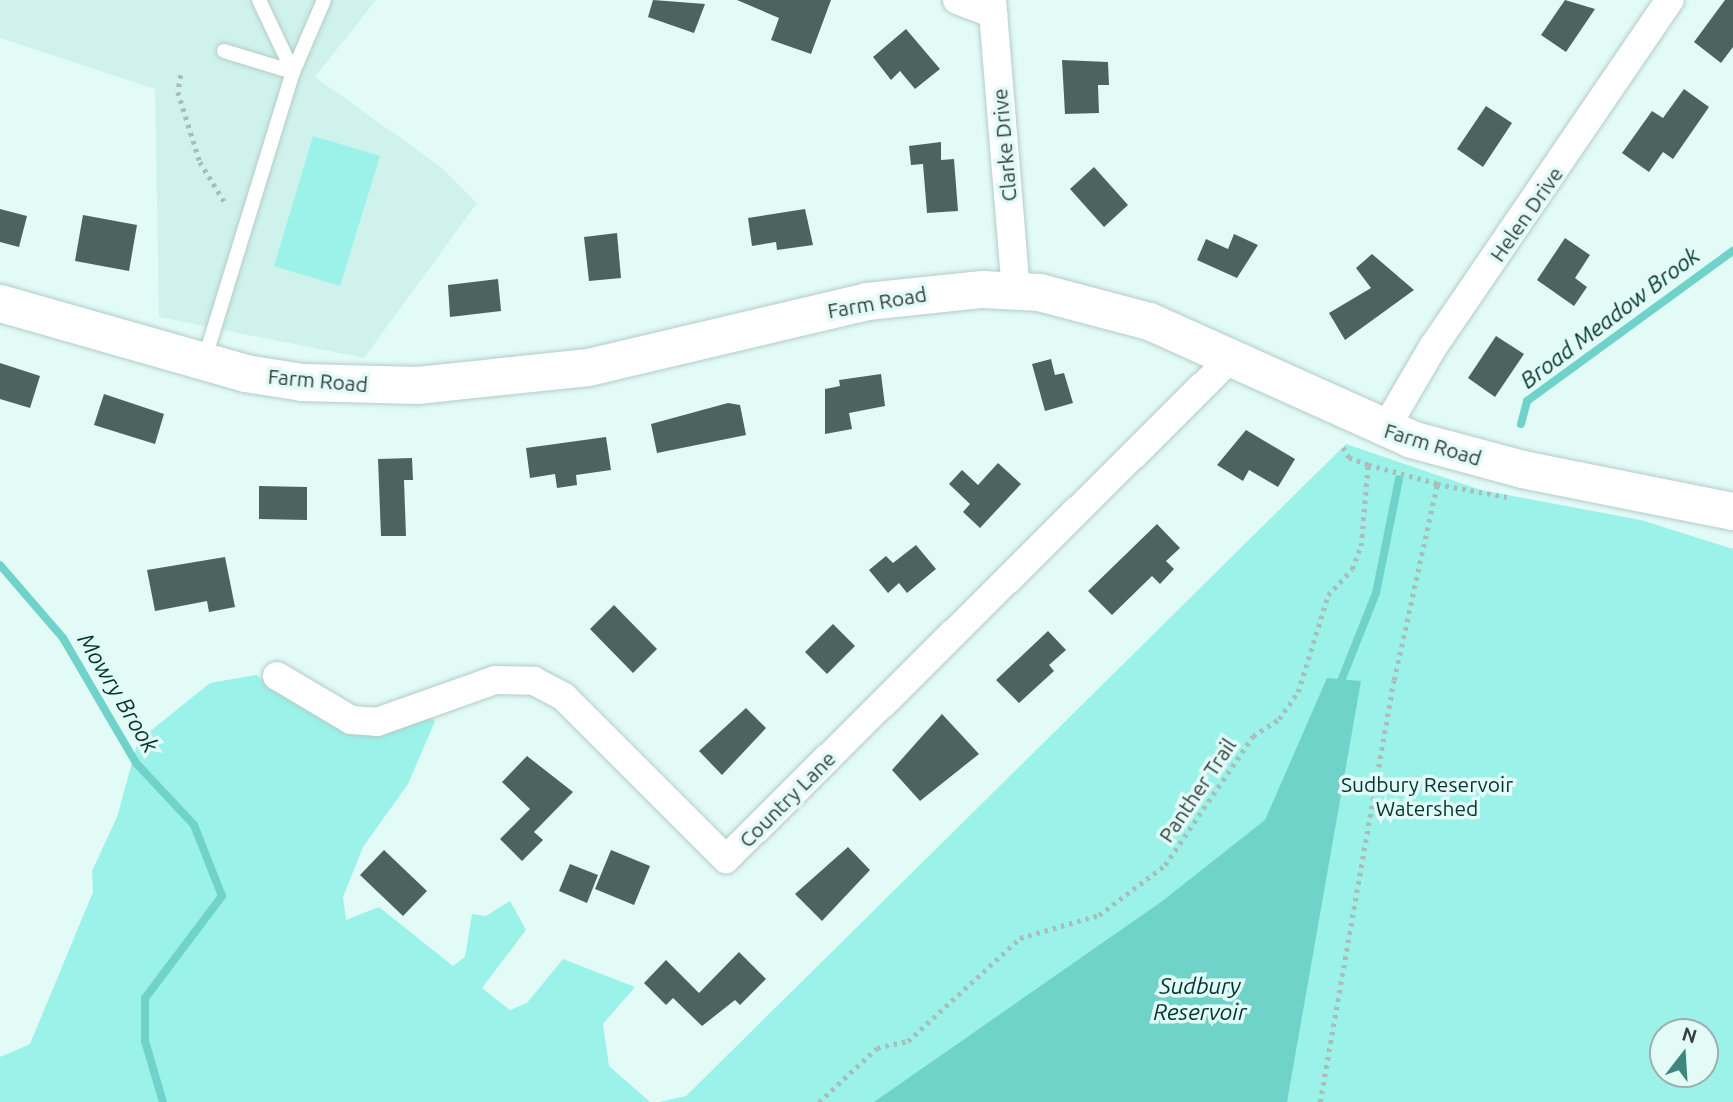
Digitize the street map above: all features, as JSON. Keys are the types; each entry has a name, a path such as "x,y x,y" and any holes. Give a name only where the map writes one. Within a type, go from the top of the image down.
{"street":[{"path":"957,0 992,7"},
{"name":"Helen Drive","path":"1385,429 1433,347 1670,0"},
{"name":"Clarke Drive","path":"992,7 1016,291"},
{"name":"Farm Road","path":"0,303 204,362 302,382 474,382 610,362 867,301 1016,291 1095,302 1385,429 1522,469 1733,511"},
{"name":"Country Lane","path":"277,676 351,720 377,722 495,680 534,681 564,697 726,859 1230,359"}],"lane":[{"path":"259,0 293,72"},
{"path":"204,362 293,72 324,0"},
{"path":"224,51 293,72"}],"path":[{"path":"181,75 178,92 200,162 224,201"},
{"path":"1320,1102 1387,718 1437,484 1349,458 1341,444"},
{"name":"Panther Trail","path":"819,1102 877,1048 908,1041 932,1012 960,996 1020,938 1081,924 1165,866 1253,736 1279,719 1298,692 1328,595 1352,569 1361,546 1368,465"}],"shaded area":[{"path":"0,0 376,0 315,77 441,167 477,203 364,358 159,317 155,89 0,38"}],"green space":[{"path":"313,136 380,156 340,286 274,266"},
{"name":"Sudbury Reservoir Watershed","path":"1346,444 1481,490 1641,520 1733,549 1733,1102 659,1102 686,1096"},
{"path":"256,675 321,719 367,736 420,711 435,721 408,784 363,847 343,897 346,920 379,907 453,966 465,957 472,914 486,916 510,901 526,930 482,988 510,1010 527,1003 563,959 635,987 603,1024 609,1066 650,1102 0,1102 0,1057 30,1044 93,892 92,871 117,817 138,741 210,683"}],"water":[{"name":"Sudbury Reservoir","path":"1327,678 1361,681 1287,1102 874,1102 1161,902 1265,820"}],"building":[{"path":"653,0 705,4 694,33 648,17"},
{"path":"737,0 831,0 811,54 771,40 779,18"},
{"path":"1565,0 1595,9 1566,52 1541,35"},
{"path":"1725,0 1733,0 1733,47 1721,63 1694,42"},
{"path":"906,29 940,69 915,89 900,71 891,80 873,57"},
{"path":"1062,60 1108,62 1109,85 1098,85 1099,113 1065,114"},
{"path":"1684,89 1709,107 1673,159 1663,152 1649,172 1622,153 1652,111 1663,118"},
{"path":"1486,106 1512,123 1483,167 1457,149"},
{"path":"941,142 941,160 954,159 958,211 927,213 923,164 911,165 909,146"},
{"path":"1094,167 1128,205 1104,227 1070,189"},
{"path":"0,209 27,216 19,247 0,242"},
{"path":"805,209 813,245 777,250 776,242 752,246 748,218"},
{"path":"83,215 137,225 129,271 75,261"},
{"path":"617,233 621,278 589,281 584,237"},
{"path":"1234,234 1258,245 1237,278 1197,260 1206,239 1228,249"},
{"path":"1565,238 1590,255 1575,278 1587,287 1574,306 1537,280"},
{"path":"1372,254 1414,290 1345,340 1329,313 1371,288 1356,268"},
{"path":"498,279 501,311 450,317 448,285"},
{"path":"1496,336 1524,354 1495,397 1468,378"},
{"path":"1051,359 1055,375 1064,373 1073,403 1045,411 1032,364"},
{"path":"0,363 40,376 30,408 0,399"},
{"path":"881,374 885,406 849,413 852,429 825,434 825,389 840,386 839,380"},
{"path":"104,394 164,414 155,444 94,425"},
{"path":"728,403 740,405 746,435 657,453 651,424"},
{"path":"1246,430 1295,459 1278,487 1249,470 1243,481 1217,465"},
{"path":"606,437 611,470 576,475 577,485 557,488 555,474 530,478 526,448"},
{"path":"412,458 413,480 404,480 406,536 381,536 378,459"},
{"path":"998,463 1021,484 980,528 963,512 970,504 949,484 962,470 978,485"},
{"path":"259,486 307,487 307,520 259,519"},
{"path":"1157,524 1180,548 1166,561 1174,569 1160,584 1152,576 1112,615 1088,591"},
{"path":"916,545 936,569 907,593 899,583 888,593 869,570 886,556 893,563"},
{"path":"225,557 235,607 209,612 207,601 155,611 147,570"},
{"path":"614,605 657,649 633,673 590,629"},
{"path":"833,624 855,646 827,674 805,652"},
{"path":"1048,631 1066,650 1049,665 1054,671 1019,703 996,680"},
{"path":"746,708 766,728 722,775 699,751"},
{"path":"942,714 979,754 920,801 892,770"},
{"path":"527,756 573,792 534,832 543,840 522,861 500,839 530,809 502,782"},
{"path":"848,847 870,870 822,921 795,894"},
{"path":"384,850 427,891 403,916 360,875"},
{"path":"611,850 650,866 634,905 595,889"},
{"path":"570,864 598,875 587,903 559,891"},
{"path":"739,952 766,979 740,1005 735,1000 702,1026 673,998 666,1005 644,983 666,960 699,993"}],"waterway":[{"name":"Broad Meadow Brook","path":"1521,424 1527,401 1733,251"},
{"name":"Broad Meadow Brook","path":"1341,681 1376,593 1399,479"},
{"name":"Mowry Brook","path":"0,565 63,638 136,763 194,825 222,896 145,998 145,1041 163,1102"}]}
